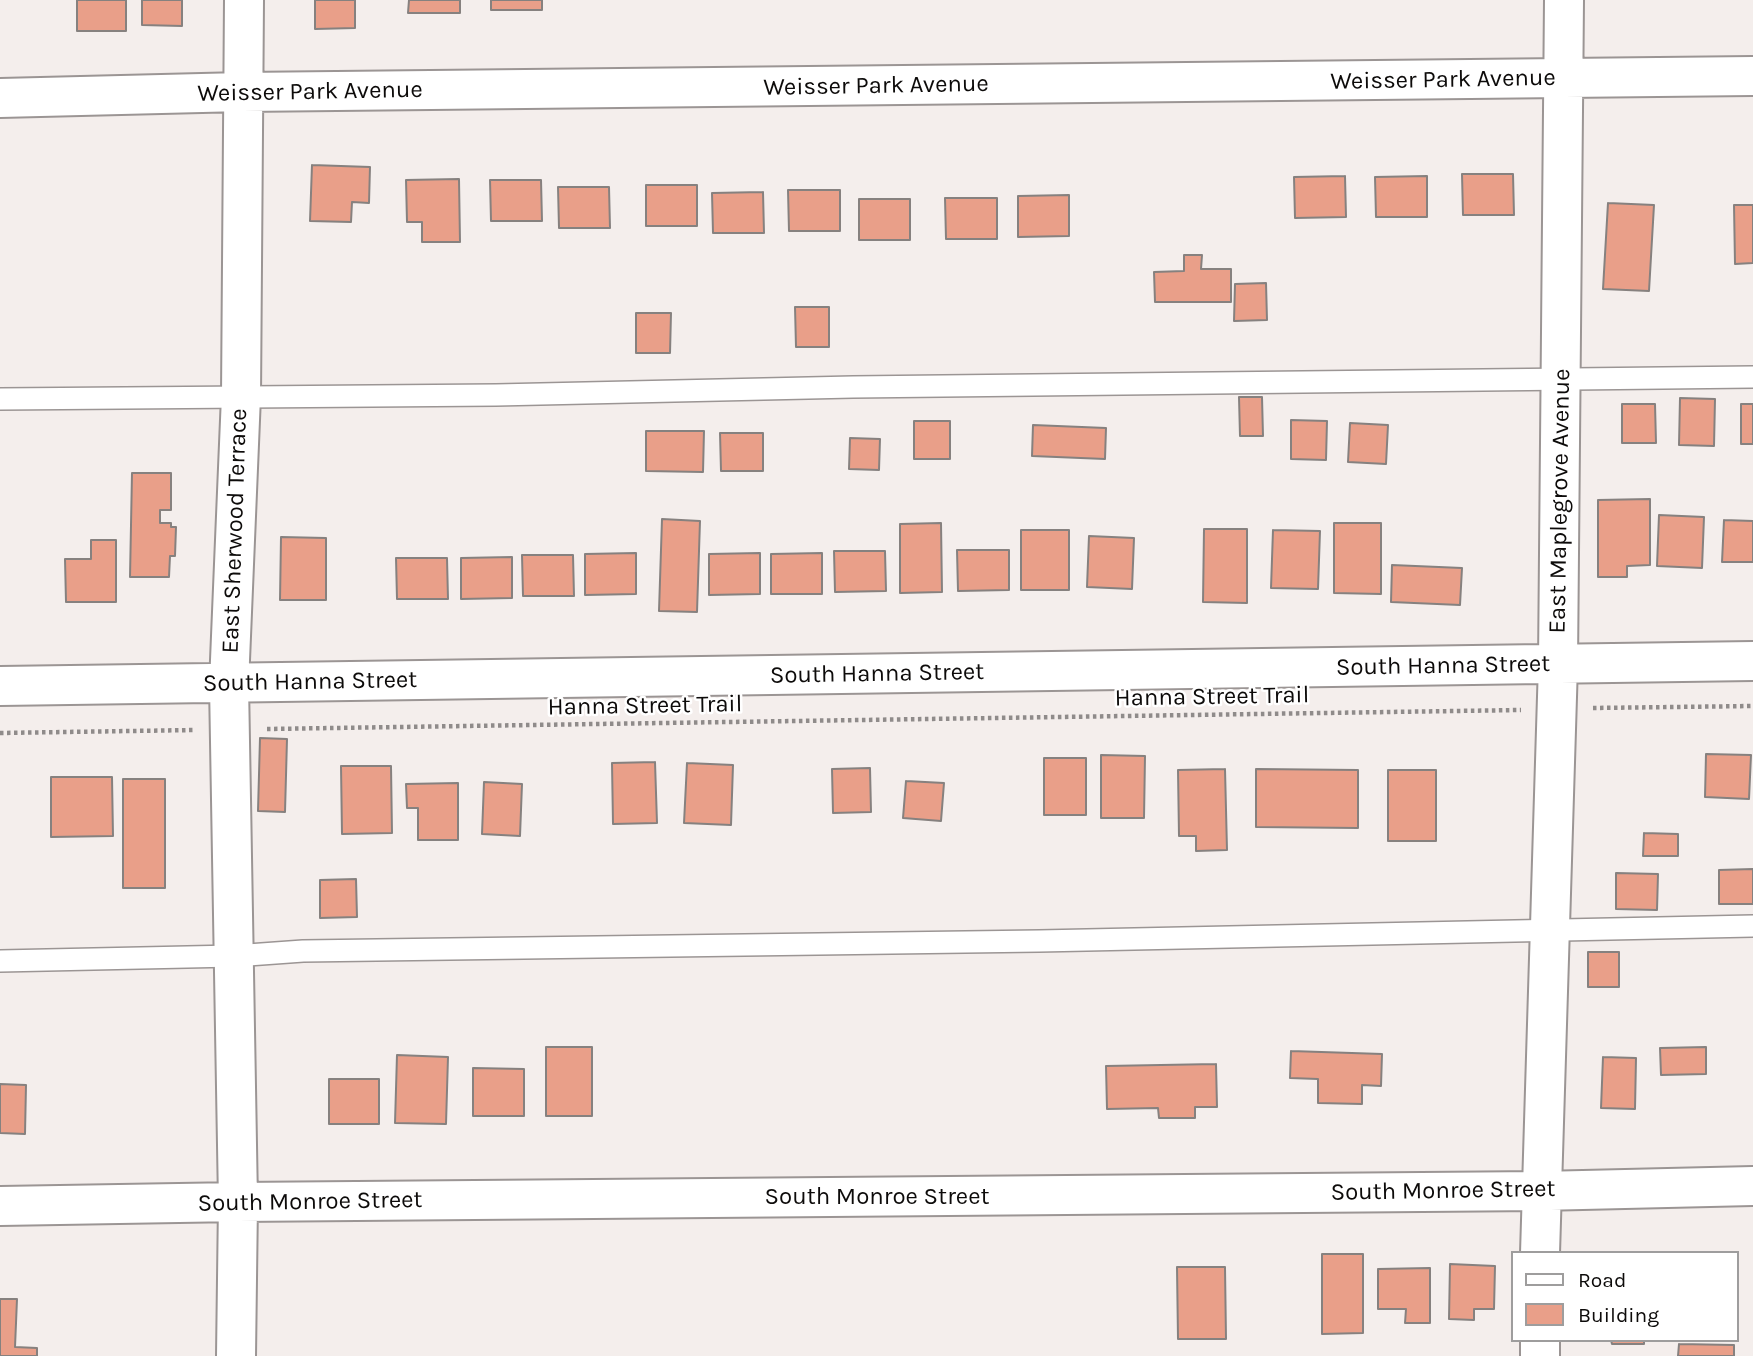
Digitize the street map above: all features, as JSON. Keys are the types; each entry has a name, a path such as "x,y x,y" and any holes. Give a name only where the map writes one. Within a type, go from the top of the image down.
{"street":[{"name":"East Sherwood Terrace","path":"236,1356 238,1202 229,684 241,396 244,0"},
{"name":"East Maplegrove Avenue","path":"1540,1251 1558,664 1564,0"},
{"name":"Weisser Park Avenue","path":"0,98 242,92 1753,76"},
{"name":"South Hanna Street","path":"0,686 1753,661"},
{"name":"South Monroe Street","path":"0,1206 1541,1191 1753,1186"}],"lane":[{"path":"0,399 483,396 853,387 1753,377"},
{"path":"0,961 234,956 303,951 1039,942 1753,926"}],"path":[{"name":"Hanna Street Trail","path":"0,733 1753,706"}],"building":[{"path":"77,0 126,0 126,31 77,31"},
{"path":"142,0 182,0 182,26 142,25"},
{"path":"315,0 355,0 355,28 315,29"},
{"path":"409,0 460,0 460,13 408,13"},
{"path":"491,0 542,0 542,10 491,10"},
{"path":"312,165 370,167 369,203 352,202 351,222 310,221"},
{"path":"1462,174 1513,174 1514,215 1463,215"},
{"path":"1345,176 1346,217 1295,218 1294,177"},
{"path":"1427,176 1427,217 1376,217 1375,177"},
{"path":"459,179 460,242 422,242 422,222 407,222 406,180"},
{"path":"490,180 541,180 542,221 491,221"},
{"path":"646,185 697,185 697,226 646,226"},
{"path":"558,187 609,187 610,228 559,228"},
{"path":"788,190 840,190 840,231 789,231"},
{"path":"763,192 764,233 713,233 712,193"},
{"path":"1069,195 1069,236 1018,237 1018,196"},
{"path":"945,198 997,198 997,239 946,239"},
{"path":"859,199 910,199 910,240 859,240"},
{"path":"1608,203 1654,205 1649,291 1603,289"},
{"path":"1734,205 1753,205 1753,263 1735,264"},
{"path":"1184,255 1202,255 1201,269 1231,269 1231,302 1155,302 1154,272 1184,271"},
{"path":"1266,283 1267,320 1234,321 1235,284"},
{"path":"795,307 829,307 829,347 796,347"},
{"path":"636,313 671,313 670,353 636,353"},
{"path":"1239,397 1262,397 1263,436 1240,436"},
{"path":"1680,398 1715,399 1714,446 1679,445"},
{"path":"1622,404 1655,404 1656,443 1622,443"},
{"path":"1741,404 1753,404 1753,444 1741,444"},
{"path":"1291,420 1327,421 1326,460 1291,459"},
{"path":"914,421 950,421 950,459 914,459"},
{"path":"1350,423 1388,425 1386,464 1348,462"},
{"path":"1033,425 1106,428 1105,459 1032,456"},
{"path":"646,431 704,431 703,472 646,471"},
{"path":"720,433 763,433 763,471 721,471"},
{"path":"850,438 880,439 879,470 849,469"},
{"path":"132,473 171,473 171,510 160,510 160,523 171,523 171,527 176,527 175,556 170,556 169,577 130,577"},
{"path":"1650,499 1650,565 1627,566 1627,577 1598,577 1598,500"},
{"path":"1659,515 1704,517 1702,568 1657,566"},
{"path":"662,519 700,521 697,612 659,611"},
{"path":"1724,520 1753,521 1753,562 1722,562"},
{"path":"941,523 942,592 900,593 900,524"},
{"path":"1334,523 1381,523 1381,594 1334,593"},
{"path":"1204,529 1247,529 1247,603 1203,602"},
{"path":"1021,530 1069,530 1069,590 1021,590"},
{"path":"1273,530 1320,531 1318,589 1271,588"},
{"path":"1089,536 1134,538 1132,589 1087,587"},
{"path":"281,537 326,538 326,600 280,600"},
{"path":"91,540 116,540 116,602 66,602 65,559 91,559"},
{"path":"957,550 1009,550 1009,590 958,591"},
{"path":"834,551 885,551 886,591 835,592"},
{"path":"636,553 636,594 585,595 585,554"},
{"path":"760,553 760,594 709,595 709,554"},
{"path":"822,553 822,594 771,594 771,554"},
{"path":"522,555 573,555 574,596 523,596"},
{"path":"512,557 512,598 461,599 461,558"},
{"path":"396,558 447,558 448,599 397,599"},
{"path":"1392,565 1462,568 1460,605 1391,602"},
{"path":"260,738 287,739 285,812 258,811"},
{"path":"1706,754 1751,755 1749,799 1705,797"},
{"path":"1101,755 1145,756 1144,818 1101,818"},
{"path":"1044,758 1086,758 1086,815 1044,815"},
{"path":"655,762 657,823 613,824 612,763"},
{"path":"687,763 733,765 731,825 684,823"},
{"path":"341,766 391,766 392,833 342,834"},
{"path":"870,768 871,812 833,813 832,769"},
{"path":"1225,769 1227,850 1196,851 1196,836 1179,836 1178,770"},
{"path":"1256,769 1358,770 1358,828 1256,827"},
{"path":"1388,770 1436,770 1436,841 1388,841"},
{"path":"51,777 112,777 113,836 51,837"},
{"path":"123,779 165,779 165,888 123,888"},
{"path":"906,781 944,783 941,821 903,818"},
{"path":"484,782 522,784 520,836 482,834"},
{"path":"458,783 458,840 418,840 418,808 407,808 406,784"},
{"path":"1644,833 1678,834 1678,856 1643,856"},
{"path":"1753,869 1753,904 1719,904 1719,870"},
{"path":"1616,873 1658,874 1657,910 1616,909"},
{"path":"356,879 357,917 320,918 320,880"},
{"path":"1588,952 1619,952 1619,987 1588,987"},
{"path":"546,1047 592,1047 592,1116 546,1116"},
{"path":"1706,1047 1706,1074 1661,1075 1660,1048"},
{"path":"1291,1051 1382,1054 1381,1086 1362,1085 1362,1104 1318,1103 1318,1079 1290,1078"},
{"path":"397,1055 448,1057 446,1124 395,1123"},
{"path":"1603,1057 1636,1058 1635,1109 1601,1108"},
{"path":"1216,1064 1217,1107 1195,1107 1195,1118 1159,1118 1158,1108 1107,1109 1106,1066"},
{"path":"473,1068 524,1069 524,1116 473,1116"},
{"path":"329,1079 379,1079 379,1124 329,1124"},
{"path":"0,1084 26,1085 25,1134 0,1133"},
{"path":"1322,1254 1363,1254 1363,1333 1322,1334"},
{"path":"1450,1264 1495,1266 1494,1309 1474,1309 1474,1320 1449,1319"},
{"path":"1177,1267 1225,1267 1226,1339 1178,1339"},
{"path":"1430,1268 1430,1323 1405,1323 1406,1309 1378,1309 1378,1269"},
{"path":"0,1299 17,1299 15,1347 37,1348 37,1356 0,1356"},
{"path":"1612,1342 1644,1342 1644,1344"},
{"path":"1679,1344 1734,1345 1734,1356 1678,1356"}]}
